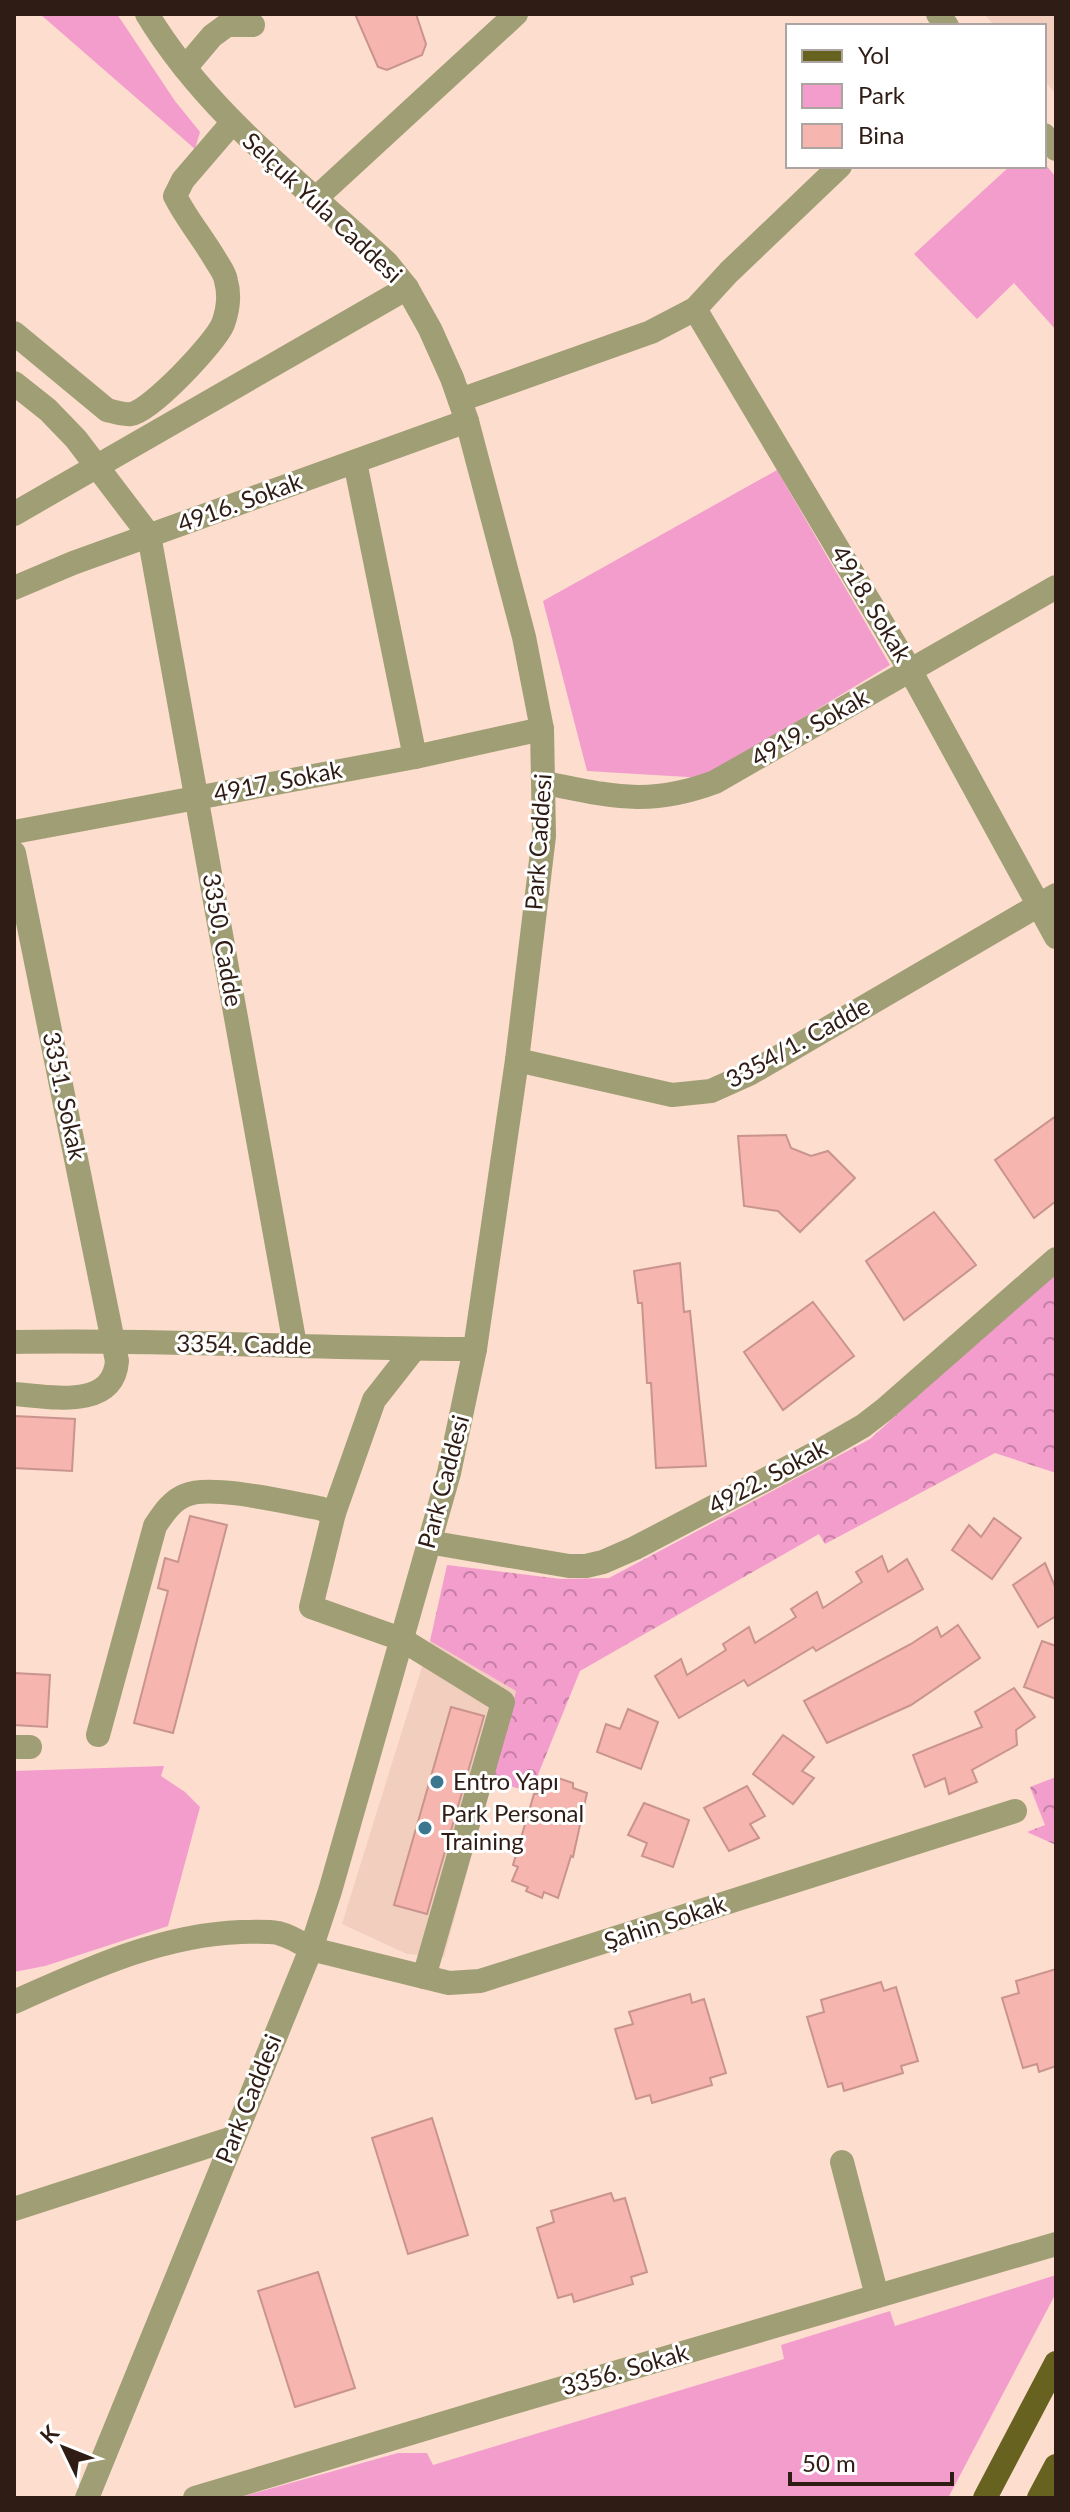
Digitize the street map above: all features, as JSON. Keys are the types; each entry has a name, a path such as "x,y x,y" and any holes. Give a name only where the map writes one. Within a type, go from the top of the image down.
{"main road":[{"path":"985,2498 1056,2363"},
{"path":"1039,2498 1056,2466"}],"street":[{"name":"Selçuk Yula Caddesi","path":"147,14 185,68 232,123 387,263 407,288 430,329 464,410"},
{"path":"315,199 516,14"},
{"path":"185,68 212,36 227,25 253,25"},
{"path":"14,333 107,410 118,413 133,414 147,408 187,370 222,326 228,305 226,279 199,231 182,212 175,196 183,180 232,123"},
{"name":"4916. Sokak","path":"14,588 149,535 355,462 464,410 651,332 695,309 729,272 838,168"},
{"path":"14,514 407,288"},
{"name":"4918. Sokak","path":"695,309 1047,900 1056,937"},
{"path":"14,383 63,424 149,535"},
{"name":"Park Caddesi","path":"87,2498 311,1949 449,1473 475,1349 517,1060 544,836 545,783 542,729 524,637 464,410"},
{"path":"355,462 415,757"},
{"name":"3350. Cadde","path":"149,535 295,1345"},
{"name":"4919. Sokak","path":"545,783 631,798 660,798 715,782 1056,587"},
{"name":"4917. Sokak","path":"14,832 415,757 542,729"},
{"name":"3351. Sokak","path":"14,853 117,1361 116,1373 102,1390 79,1398 14,1394"},
{"name":"3354/1. Cadde","path":"517,1060 672,1095 711,1091 751,1073 1047,900"},
{"name":"4922. Sokak","path":"428,1542 569,1566 586,1566 619,1555 863,1426 1056,1259"},
{"name":"3354. Cadde","path":"14,1342 113,1340 169,1344 475,1349"},
{"path":"414,1349 374,1400 334,1513 311,1607 401,1639 503,1702 424,1977"},
{"path":"98,1735 155,1526 168,1507 187,1494 212,1491 334,1513"},
{"name":"Şahin Sokak","path":"14,2002 121,1957 207,1935 275,1933 293,1938 311,1949 424,1977 458,1983 494,1978 1015,1811"},
{"path":"14,2209 233,2138"},
{"path":"842,2162 877,2296"},
{"name":"3356. Sokak","path":"195,2498 1056,2244"}],"shaded area":[{"path":"984,14 1056,14 1056,94 1046,82 1046,24 993,24"},
{"path":"430,1641 516,1691 444,1957 407,1954 342,1924"}],"green space":[{"path":"40,14 117,14 175,101 200,132 195,149"},
{"path":"1046,165 1056,177 1056,330 1014,283 977,319 914,254 1008,168 1046,168"},
{"path":"777,470 890,665 704,778 587,771 543,601"},
{"path":"1056,1271 1056,1473 995,1453 825,1544 819,1534 580,1671 531,1792 492,1781 516,1691 430,1641 447,1565 561,1579 609,1578 870,1439"},
{"path":"164,1766 161,1776 185,1792 200,1807 168,1926 45,1966 14,1972 14,1771"},
{"path":"1056,1777 1056,1845 1027,1832 1045,1825 1030,1787"},
{"path":"1056,2275 1056,2293 948,2498 237,2498 398,2453 427,2453 433,2465 784,2359 781,2345 890,2311 895,2326"}],"building":[{"path":"355,14 416,14 426,44 422,55 387,70 378,67"},
{"path":"1056,1116 1056,1201 1034,1218 995,1160"},
{"path":"786,1135 791,1148 811,1156 828,1151 855,1178 800,1232 778,1211 744,1206 738,1136"},
{"path":"934,1212 976,1265 904,1320 866,1261"},
{"path":"680,1263 684,1312 690,1311 706,1466 656,1468 651,1383 647,1383 642,1303 638,1303 634,1271"},
{"path":"813,1302 854,1356 783,1410 744,1352"},
{"path":"14,1416 75,1419 72,1471 14,1468"},
{"path":"190,1516 227,1525 173,1733 134,1723 168,1591 158,1588 165,1558 178,1562"},
{"path":"994,1518 1021,1538 992,1579 952,1550 969,1525 981,1537"},
{"path":"882,1556 888,1572 907,1559 923,1589 816,1651 813,1647 748,1686 744,1680 679,1718 655,1676 681,1659 687,1675 726,1650 723,1644 749,1627 755,1643 796,1617 791,1609 817,1592 823,1608 862,1582 856,1572"},
{"path":"1045,1563 1056,1589 1056,1616 1038,1627 1013,1585"},
{"path":"958,1625 980,1658 911,1705 827,1743 804,1701 937,1627 941,1637"},
{"path":"1042,1641 1056,1646 1056,1699 1024,1687"},
{"path":"14,1673 50,1675 47,1727 14,1725"},
{"path":"1014,1688 1035,1717 1016,1730 1017,1745 972,1770 977,1782 949,1794 945,1778 925,1787 913,1755 982,1727 975,1712"},
{"path":"451,1707 484,1716 427,1914 394,1905"},
{"path":"628,1709 658,1722 641,1769 597,1752 606,1724 620,1729"},
{"path":"783,1735 814,1757 802,1771 814,1778 793,1804 753,1774"},
{"path":"545,1778 557,1783 558,1778 573,1783 573,1788 587,1793 573,1857 558,1898 544,1892 542,1898 526,1891 528,1887 512,1881 518,1867 513,1865 534,1794 540,1793"},
{"path":"747,1786 765,1816 750,1824 759,1838 729,1851 704,1808"},
{"path":"644,1803 689,1820 673,1867 642,1856 647,1843 628,1835"},
{"path":"1056,1969 1056,2066 1039,2072 1037,2064 1023,2068 1002,1998 1019,1993 1016,1981"},
{"path":"881,1982 884,1991 896,1987 918,2061 901,2066 903,2073 844,2091 842,2083 828,2087 807,2017 824,2012 821,2000"},
{"path":"690,1994 692,2003 704,1999 726,2073 710,2078 712,2085 652,2103 650,2095 636,2099 615,2029 633,2024 629,2012"},
{"path":"432,2118 468,2235 408,2254 372,2138"},
{"path":"611,2193 614,2201 625,2198 647,2272 631,2277 633,2284 574,2302 572,2294 558,2298 537,2228 554,2222 551,2211"},
{"path":"318,2272 355,2388 295,2407 258,2291"}],"place":[{"name":"Entro Yapı","path":"437,1782"},
{"name":"Park Personal Training","path":"425,1828"}]}
